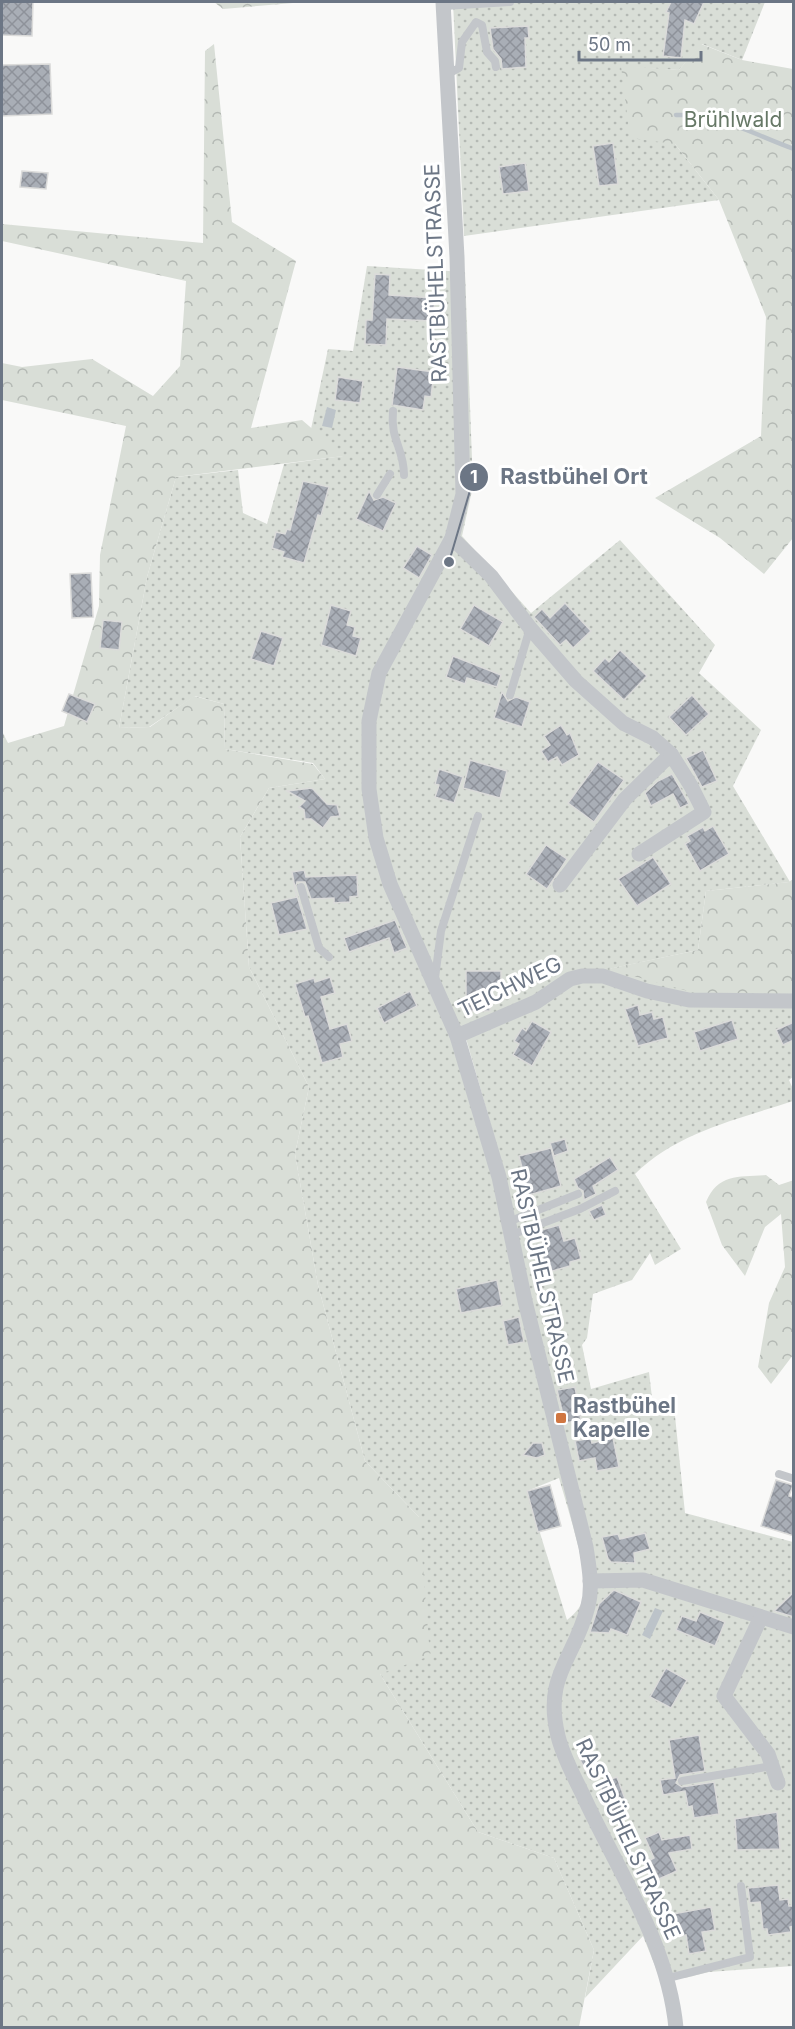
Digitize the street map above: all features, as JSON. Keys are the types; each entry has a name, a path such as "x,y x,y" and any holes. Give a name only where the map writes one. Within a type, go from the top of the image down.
{"street":[{"name":"RASTBÜHELSTRASSE","path":"443,4 457,257 463,494 452,538 379,674 371,700 367,744 369,789 376,838 390,884 457,1036 499,1177 553,1422 586,1547 590,1581 588,1606 554,1685 556,1727 562,1751 649,1929 668,1978 676,2028"},
{"path":"452,538 491,576 530,628 576,681 623,723 653,738 671,754 691,786 704,812 639,854"},
{"path":"560,885 625,799 671,754"},
{"name":"TEICHWEG","path":"457,1036 536,1002 570,979 582,976 603,976 647,991 689,1000 794,1001"},
{"path":"590,1581 624,1578 643,1580 794,1627"},
{"path":"761,1617 724,1696 768,1754 778,1783"}],"lane":[{"name":"RASTBÜHELSTRASSE","path":"443,4 510,2"},
{"path":"448,74 459,68 462,42 476,22 482,25 487,52 496,67"},
{"path":"393,411 391,429 402,455 404,475"},
{"path":"377,495 390,474"},
{"path":"510,695 530,628"},
{"path":"434,983 441,930 478,816"},
{"path":"301,887 319,948 329,957"},
{"path":"510,1229 580,1209 615,1191"},
{"path":"510,1229 578,1194"},
{"path":"779,1474 794,1479"},
{"path":"682,1781 772,1766"},
{"path":"668,1978 750,1958 741,1886"}],"green space":[{"path":"214,2 305,2 223,9"},
{"path":"453,2 765,2 742,60 702,44 679,70 622,67 675,144 719,200 464,236"},
{"path":"214,44 232,222 296,261 251,428 302,420 344,456 176,477 147,577 119,728 150,727 194,696 224,704 225,749 313,764 325,779 269,788 240,837 249,967 309,1087 295,1154 318,1285 365,1461 419,1517 430,1656 380,1674 478,1832 554,1858 594,1950 579,2027 2,2027 2,731 8,743 64,726 99,606 100,555 126,426 2,400 2,363 22,367 92,359 153,396 180,366 186,281 2,241 2,224 203,243 205,51"},
{"name":"Brühlwald","path":"701,44 742,60 793,69 793,538 764,574 720,538 655,498 761,436 766,317 719,200 675,144 630,138 621,66 679,70"},
{"path":"367,266 465,272 473,486 462,536 531,613 620,540 715,645 699,673 761,730 733,786 790,882 706,891 698,950 609,969 793,994 793,1077 789,1080 793,1089 793,1101 689,1137 670,1147 635,1174 681,1249 655,1265 650,1253 632,1280 593,1294 587,1338 582,1345 591,1389 649,1372 654,1415 675,1416 685,1513 793,1542 793,1966 709,1972 685,1978 659,1976 643,1936 585,1998 594,1950 554,1858 478,1832 380,1674 419,1517 365,1461 318,1285 295,1154 309,1087 249,967 240,837 269,788 325,779 313,763 225,749 224,704 195,696 149,727 119,728 147,577 176,477 238,470 243,513 267,524 284,464 343,456 311,429 328,349 353,351","holes":["463,1028 507,1181 449,1035","559,1478 576,1536 584,1582 584,1593 580,1605 567,1620 527,1491"]},
{"path":"793,879 793,994 695,993 608,969 698,950 706,891 789,882"},
{"path":"766,1175 779,1185 794,1180 793,1355 771,1384 758,1367 769,1303 785,1267 781,1214 765,1227 745,1276 722,1245 706,1202 723,1181 730,1178"}],"shaded area":[{"path":"327,407 336,410 332,428 322,426"},
{"path":"655,1608 663,1611 650,1639 642,1635"}],"building":[{"path":"2,2 33,2 32,36 2,35"},
{"path":"671,2 704,2 694,24 685,20 681,58 663,56 669,13 666,12"},
{"path":"528,26 529,38 525,38 526,67 502,69 501,59 493,49 490,28"},
{"path":"50,64 52,114 2,116 2,65"},
{"path":"613,143 618,184 599,186 593,146"},
{"path":"525,163 529,191 503,194 499,167"},
{"path":"22,171 48,173 46,189 20,187"},
{"path":"375,274 390,275 389,295 435,298 433,321 387,319 386,345 365,344 366,320 372,320"},
{"path":"397,367 434,372 431,397 425,396 423,410 392,405"},
{"path":"338,377 363,381 360,403 335,400"},
{"path":"303,481 329,487 304,563 282,557 284,552 272,548 276,532 285,534 287,529 290,530"},
{"path":"369,491 374,500 383,497 396,503 383,531 356,519"},
{"path":"417,546 432,555 419,578 403,568"},
{"path":"91,573 93,617 72,618 70,574"},
{"path":"565,603 591,631 573,648 566,640 560,645 534,617 542,609 550,618"},
{"path":"331,605 351,611 347,625 355,627 353,636 361,638 356,656 321,645"},
{"path":"474,605 503,622 489,646 460,629"},
{"path":"103,620 122,622 119,650 100,648"},
{"path":"261,631 283,638 274,666 251,659"},
{"path":"620,650 647,676 624,700 593,671 605,658 609,662"},
{"path":"453,656 501,675 497,687 467,678 465,684 446,677"},
{"path":"502,692 508,701 516,697 530,702 522,727 494,718"},
{"path":"69,694 95,704 87,722 62,711"},
{"path":"692,695 709,714 686,735 669,717"},
{"path":"561,725 567,735 570,733 579,755 562,765 557,757 548,762 541,751 550,745 544,736"},
{"path":"703,750 717,781 702,787 686,758"},
{"path":"470,760 507,771 500,798 463,788"},
{"path":"598,762 624,780 594,822 568,803"},
{"path":"439,769 463,777 454,803 435,797 439,785 435,784"},
{"path":"672,774 689,804 680,808 673,794 651,806 645,793 658,781"},
{"path":"312,788 327,804 337,805 340,816 331,817 323,828 311,819 305,819 304,810 299,807 305,801 287,791"},
{"path":"713,826 729,854 700,871 685,844 690,841 687,836 703,827 705,831"},
{"path":"546,845 567,859 547,889 526,874"},
{"path":"653,857 671,884 637,906 618,879"},
{"path":"304,870 306,877 357,875 358,896 350,897 350,902 334,903 334,898 311,899 305,882 297,882 295,888 292,872"},
{"path":"295,889 307,929 279,935 271,903 297,897"},
{"path":"395,920 407,948 394,953 389,938 349,952 344,938"},
{"path":"466,971 501,971 501,990 490,990 490,1011 466,1011"},
{"path":"330,977 335,993 321,997 330,1029 347,1024 352,1041 340,1044 343,1057 322,1063 308,1016 305,1017 295,984 314,978 315,982"},
{"path":"410,991 417,1006 384,1023 377,1008"},
{"path":"638,1005 640,1015 652,1012 654,1019 663,1017 668,1038 638,1046 625,1009"},
{"path":"732,1020 738,1039 700,1051 694,1032"},
{"path":"532,1021 551,1032 532,1066 513,1055 519,1044 514,1041 522,1028 526,1031"},
{"path":"794,1022 794,1040 783,1045 776,1030"},
{"path":"565,1139 568,1151 554,1156 550,1143"},
{"path":"551,1148 561,1186 529,1195 519,1156"},
{"path":"610,1157 618,1170 593,1186 596,1194 584,1200 583,1191 578,1188 574,1179"},
{"path":"602,1205 606,1215 594,1220 589,1211"},
{"path":"559,1225 564,1241 575,1238 581,1259 570,1262 570,1266 549,1272 539,1248 543,1247 538,1231"},
{"path":"497,1280 502,1305 461,1313 456,1289"},
{"path":"519,1317 524,1342 508,1345 503,1321"},
{"path":"575,1387 581,1420 565,1423 557,1390"},
{"path":"591,1438 592,1443 613,1438 619,1467 597,1471 595,1458 579,1461 575,1441"},
{"path":"533,1443 542,1443 545,1455 537,1458 523,1455"},
{"path":"776,1480 793,1485 789,1496 794,1497 794,1536 761,1526"},
{"path":"550,1485 561,1526 538,1532 527,1491"},
{"path":"645,1533 650,1549 634,1553 635,1563 611,1562 608,1559 602,1537 618,1534 620,1539"},
{"path":"614,1590 641,1602 627,1635 611,1629 609,1633 590,1632 599,1604"},
{"path":"794,1592 794,1617 774,1611"},
{"path":"700,1612 725,1622 715,1646 676,1630 682,1616 696,1621"},
{"path":"666,1668 687,1680 671,1708 650,1697"},
{"path":"699,1735 705,1771 680,1775 676,1783 682,1787 714,1782 719,1814 694,1818 692,1806 688,1807 685,1791 663,1795 660,1780 675,1778 669,1740"},
{"path":"589,1750 599,1770 588,1775 578,1756"},
{"path":"617,1777 628,1807 610,1813 599,1783"},
{"path":"777,1812 780,1849 737,1850 735,1819"},
{"path":"659,1832 662,1840 690,1835 692,1849 669,1853 677,1871 659,1879 650,1860 654,1858 645,1838"},
{"path":"778,1885 780,1900 788,1899 789,1906 794,1906 794,1926 790,1927 791,1932 768,1935 767,1929 763,1929 760,1902 750,1903 748,1888"},
{"path":"711,1907 715,1930 702,1932 706,1951 689,1954 686,1935 677,1937 673,1914"}],"waterway":[{"path":"676,115 692,115 722,121 794,149"}],"place":[{"name":"Rastbühel Ort","path":"449,562"},
{"name":"Rastbühel Kapelle","path":"561,1418"}]}
